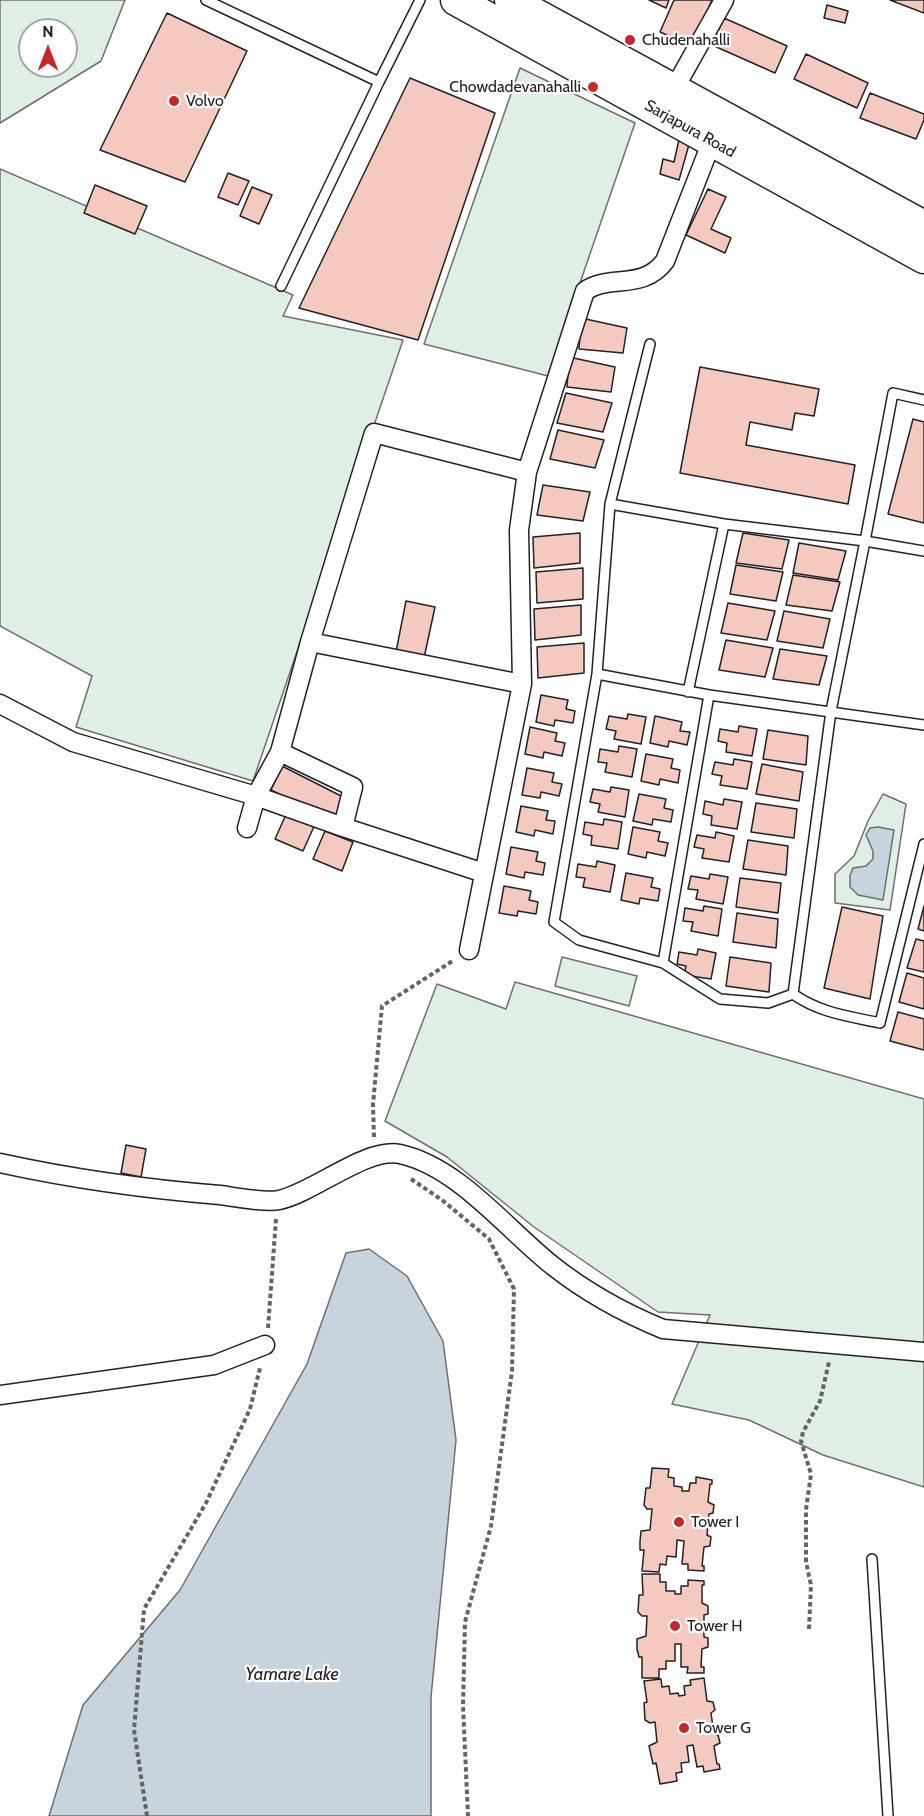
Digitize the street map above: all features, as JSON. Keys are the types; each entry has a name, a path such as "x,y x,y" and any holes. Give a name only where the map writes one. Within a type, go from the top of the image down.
{"main road":[{"name":"Sarjapura Road","path":"456,0 924,226"},
{"name":"Sarjapura Road","path":"510,0 668,101 712,141 924,258"}],"street":[{"path":"668,101 724,0"},
{"path":"469,950 522,684 519,530 527,472 585,291 596,284 620,283 657,271 664,261 712,141"},
{"path":"247,828 256,796 280,752 310,642 374,433 527,472"},
{"path":"310,642 522,684"},
{"path":"0,704 73,742 256,796 484,873"},
{"path":"280,752 353,787 343,827"},
{"path":"0,1162 101,1182 277,1201 307,1190 375,1155 398,1153 422,1161 458,1183 554,1266 627,1314 663,1329 924,1352"},
{"path":"0,1395 214,1365 265,1345"}],"lane":[{"path":"206,0 379,82"},
{"path":"281,286 420,0"},
{"path":"650,344 610,504 597,674 554,922 579,940 663,963 720,999 768,1003 793,994"},
{"path":"793,994 831,711 893,393 924,400"},
{"path":"610,504 724,524 865,541 924,551"},
{"path":"688,692 724,524"},
{"path":"597,674 688,692 924,725"},
{"path":"663,963 710,695"},
{"path":"793,994 810,1006 880,1023 924,844"},
{"path":"872,1559 888,1816"}],"path":[{"path":"468,1816 463,1706 465,1622 491,1526 512,1371 514,1289 489,1239 442,1200 375,1155 373,1104 382,1006 469,950"},
{"path":"147,1816 134,1730 144,1609 206,1503 250,1409 268,1330 277,1201"},
{"path":"809,1629 811,1585 806,1562 806,1510 811,1474 801,1441 803,1432 820,1401 833,1344"}],"green space":[{"path":"0,0 125,0 101,61 78,75 78,18 18,18 18,78 73,78 0,123"},
{"path":"520,68 635,123 548,376 424,344"},
{"path":"0,169 293,295 283,316 403,340 253,781 76,727 92,676 0,626"},
{"path":"883,794 906,804 890,910 835,903 835,874 854,856 868,821"},
{"path":"562,957 637,976 629,1006 555,986"},
{"path":"515,982 924,1099 924,1487 823,1455 749,1420 672,1404 710,1315 658,1312 534,1227 447,1157 385,1121 437,984 506,1009"}],"water":[{"path":"870,828 894,830 883,900 858,895 850,887 850,875 853,868 866,866 873,859 873,851 866,835"},
{"name":"Yamare Lake","path":"369,1249 407,1276 443,1341 456,1440 431,1697 431,1816 49,1816 83,1705 180,1590 307,1364 346,1253"}],"building":[{"path":"649,0 669,0 666,8"},
{"path":"674,0 712,0 692,46 660,32"},
{"path":"890,0 924,0 924,13"},
{"path":"827,5 848,11 845,23 824,18"},
{"name":"Volvo","path":"167,13 247,51 185,182 100,150"},
{"path":"724,18 787,46 775,73 712,45"},
{"path":"806,54 868,83 857,108 794,79"},
{"path":"410,78 495,113 418,340 299,308"},
{"path":"870,93 924,114 924,120 916,139 860,118"},
{"path":"680,135 690,141 679,180 660,174 663,159 674,162"},
{"path":"228,173 249,181 238,205 218,197"},
{"path":"95,185 147,206 135,234 84,213"},
{"path":"252,187 272,195 259,224 240,216"},
{"path":"708,189 726,197 711,229 731,238 725,253 686,235"},
{"path":"581,318 627,328 623,353 579,349"},
{"path":"569,357 615,367 611,392 567,387"},
{"path":"700,367 819,389 814,416 795,413 792,430 750,422 746,445 855,465 848,504 680,473"},
{"path":"566,393 612,403 603,432 557,423"},
{"path":"913,419 924,422 924,523 888,514"},
{"path":"558,430 604,440 595,468 550,459"},
{"path":"543,485 590,492 583,521 537,515"},
{"path":"580,533 580,563 534,568 533,537"},
{"path":"743,533 789,540 782,569 736,563"},
{"path":"799,543 846,551 838,580 793,573"},
{"path":"736,565 783,572 776,601 730,594"},
{"path":"583,568 583,599 537,603 536,572"},
{"path":"793,575 840,582 832,611 786,605"},
{"path":"406,601 435,607 424,658 396,652"},
{"path":"728,603 775,611 767,640 721,633"},
{"path":"581,605 581,635 535,640 534,609"},
{"path":"784,611 830,619 823,648 777,641"},
{"path":"726,640 773,648 765,677 719,670"},
{"path":"584,643 584,673 538,678 537,647"},
{"path":"780,649 827,656 819,685 773,679"},
{"path":"541,695 568,700 566,709 575,711 573,723 555,720 554,726 536,722"},
{"path":"628,714 646,717 641,744 614,739 616,731 606,729 609,716 627,719"},
{"path":"655,716 682,722 680,731 690,732 687,745 669,741 668,747 650,743"},
{"path":"739,726 757,729 752,756 726,752 727,743 718,741 720,729 738,732"},
{"path":"530,727 557,733 555,741 565,743 562,756 544,752 543,758 525,754"},
{"path":"768,730 808,736 806,765 763,759"},
{"path":"619,746 637,749 632,777 605,772 607,763 598,762 600,749 618,752"},
{"path":"646,754 673,759 671,768 680,770 678,783 660,779 659,785 641,781"},
{"path":"734,759 752,762 747,789 720,785 722,776 712,774 715,762 733,765"},
{"path":"762,764 803,772 799,801 756,794"},
{"path":"282,766 347,799 335,822 271,790"},
{"path":"527,768 554,773 552,782 562,784 559,796 541,792 540,798 522,795"},
{"path":"611,787 629,790 625,817 598,812 600,804 590,802 593,789 610,792"},
{"path":"639,794 666,799 664,808 673,810 671,822 653,819 652,825 633,821"},
{"path":"724,799 742,802 737,829 711,825 712,816 703,814 705,801 723,805"},
{"path":"756,803 797,809 794,838 751,832"},
{"path":"521,806 548,811 546,820 555,821 553,834 535,830 534,836 516,832"},
{"path":"288,810 316,822 303,851 275,839"},
{"path":"604,819 622,822 618,849 591,845 592,836 583,834 585,822 603,825"},
{"path":"633,827 660,832 658,841 668,843 665,856 647,852 646,858 628,854"},
{"path":"325,831 353,842 342,871 313,859"},
{"path":"716,832 734,836 729,862 702,858 704,849 694,847 697,835 715,838"},
{"path":"748,840 788,846 786,875 743,869"},
{"path":"511,847 538,852 536,861 545,863 543,875 525,872 524,878 506,874"},
{"path":"597,861 615,865 610,892 583,887 585,878 576,877 578,864 596,867"},
{"path":"626,873 653,878 651,887 660,889 658,901 640,898 639,904 621,900"},
{"path":"710,874 728,877 723,904 696,899 698,890 688,889 691,876 709,879"},
{"path":"740,878 781,883 778,913 736,907"},
{"path":"504,886 531,891 529,900 538,902 536,914 518,911 517,916 499,913"},
{"path":"704,906 722,909 718,936 691,931 693,922 683,921 685,908 703,911"},
{"path":"924,906 924,931 918,929"},
{"path":"842,907 883,916 870,999 824,988"},
{"path":"737,913 778,919 776,948 733,942"},
{"path":"916,939 924,941 924,972 907,968"},
{"path":"698,949 716,953 711,979 684,975 686,966 677,964 679,952 697,955"},
{"path":"730,957 771,963 769,992 726,986"},
{"path":"907,973 924,978 924,1009 899,1002"},
{"path":"898,1012 924,1019 924,1050 890,1041"},
{"path":"126,1145 146,1149 141,1177 121,1173"},
{"name":"Tower I","path":"652,1468 669,1469 668,1477 674,1478 674,1486 682,1487 682,1491 689,1491 690,1483 696,1483 696,1477 712,1480 708,1502 714,1505 713,1513 709,1514 707,1535 711,1537 710,1546 704,1547 702,1566 704,1566 704,1571 688,1570 688,1564 682,1564 684,1541 677,1540 676,1557 667,1556 666,1565 660,1564 659,1572 642,1571 644,1550 640,1550 640,1541 641,1531 650,1530 652,1509 647,1509 644,1505 646,1488 650,1488"},
{"name":"Tower H","path":"642,1574 660,1574 660,1582 666,1582 666,1591 675,1591 675,1594 681,1594 681,1586 688,1586 688,1580 704,1581 702,1603 708,1606 708,1614 704,1615 704,1637 708,1638 708,1647 702,1649 701,1667 704,1667 704,1673 687,1673 688,1667 681,1667 681,1644 675,1644 675,1661 666,1661 666,1669 659,1669 659,1678 642,1678 642,1657 639,1657 637,1639 646,1636 647,1616 642,1616 638,1612 639,1595 643,1595"},
{"name":"Tower G","path":"704,1678 707,1701 713,1702 715,1710 711,1713 714,1734 718,1735 720,1743 714,1746 720,1769 704,1772 703,1766 697,1767 693,1745 687,1746 689,1762 681,1763 682,1772 676,1773 677,1781 660,1784 656,1763 653,1764 649,1746 657,1742 655,1722 650,1723 645,1720 644,1703 647,1702 644,1681 661,1679 662,1687 669,1686 670,1694 678,1693 679,1696 685,1695 684,1686 691,1685 690,1680"}],"place":[{"name":"Chudenahalli","path":"630,40"},
{"name":"Chowdadevanahalli","path":"593,87"},
{"name":"Volvo","path":"174,101"},
{"name":"Tower I","path":"679,1522"},
{"name":"Tower H","path":"675,1626"},
{"name":"Tower G","path":"684,1728"}]}
